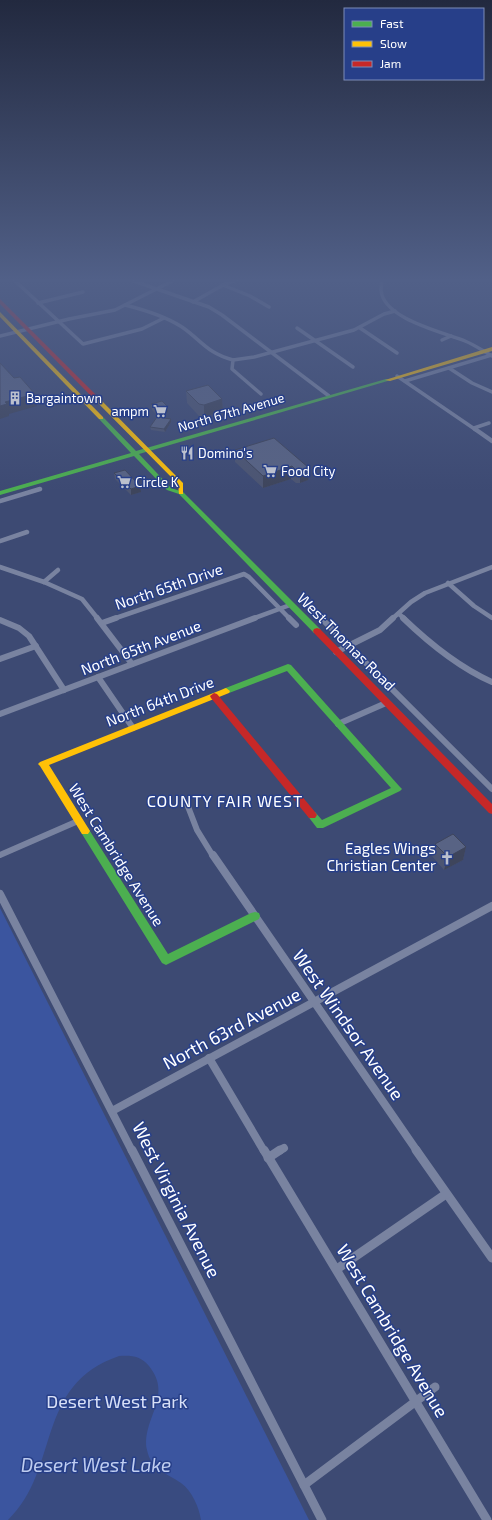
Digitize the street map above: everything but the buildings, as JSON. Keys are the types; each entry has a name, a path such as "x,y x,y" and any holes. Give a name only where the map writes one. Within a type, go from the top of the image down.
{"main road":[{"name":"West Thomas Road","path":"33,349 169,489 181,493 386,703 491,807"},
{"name":"West Thomas Road","path":"47,349 181,484 181,493"},
{"name":"North 67th Avenue","path":"0,493 329,396 490,353"},
{"name":"North 64th Drive","path":"43,764 288,667 338,724"},
{"path":"214,696 320,825 397,789 338,724"},
{"name":"West Cambridge Avenue","path":"43,764 166,960 255,916"}],"street":[{"path":"206,349 211,353 233,360 248,359 282,349"},
{"path":"267,349 329,396"},
{"path":"328,349 353,367"},
{"path":"391,349 397,353"},
{"name":"North 67th Avenue","path":"401,378 448,368 490,353"},
{"path":"233,360 232,369 262,394"},
{"path":"448,368 492,392"},
{"path":"401,378 492,441"},
{"path":"474,428 489,423"},
{"path":"0,501 40,489"},
{"path":"0,540 27,532"},
{"path":"0,567 44,582 82,599 102,623 132,664"},
{"path":"336,652 380,630 411,602 425,593 492,567"},
{"path":"44,582 58,570"},
{"name":"West Thomas Road","path":"244,574 296,625"},
{"name":"North 65th Drive","path":"102,623 244,574"},
{"path":"448,583 474,606 492,618"},
{"name":"North 65th Avenue","path":"0,714 290,605"},
{"name":"West Thomas Road","path":"313,610 492,789"},
{"path":"399,614 447,658 492,682"},
{"path":"0,620 19,628 29,636 64,690"},
{"path":"0,659 36,646"},
{"path":"98,677 133,728"},
{"path":"338,724 386,703"},
{"name":"West Windsor Avenue","path":"187,804 197,830 446,1194 492,1258"},
{"path":"0,855 78,821"},
{"name":"West Virginia Avenue","path":"0,894 322,1520"},
{"name":"North 63rd Avenue","path":"112,1111 492,906"},
{"name":"West Cambridge Avenue","path":"209,1058 487,1520"},
{"path":"268,1158 284,1148"},
{"path":"337,1269 446,1194"},
{"path":"304,1485 435,1387"}],"green space":[{"name":"Desert West Park","path":"0,908 309,1520 0,1520"}],"water":[{"name":"Desert West Lake","path":"119,1356 132,1356 143,1360 156,1377 158,1398 146,1439 149,1457 156,1467 185,1486 197,1505 201,1520 8,1520 24,1500 36,1477 60,1407 73,1387 92,1369"}],"traffic: fast":[{"path":"0,493 388,380"},
{"path":"101,418 169,489 181,493 317,631"},
{"path":"226,691 288,667 397,789 320,825 312,815"},
{"path":"85,831 166,960 255,916"}],"traffic: slow":[{"path":"34,349 101,418"},
{"path":"388,380 492,349"},
{"path":"97,399 181,484 181,493"},
{"path":"85,831 43,764 226,691"}],"traffic: jam":[{"path":"47,349 97,399"},
{"path":"317,631 492,810"},
{"path":"214,696 312,815"}],"place":[{"name":"Bargaintown","path":"15,398"},
{"name":"ampm","path":"160,411"},
{"name":"Domino's","path":"187,453"},
{"name":"Food City","path":"270,471"},
{"name":"Circle K","path":"124,482"},
{"name":"Eagles Wings Christian Center","path":"447,858"}],"district":[{"name":"COUNTY FAIR WEST","path":"225,801"}]}
